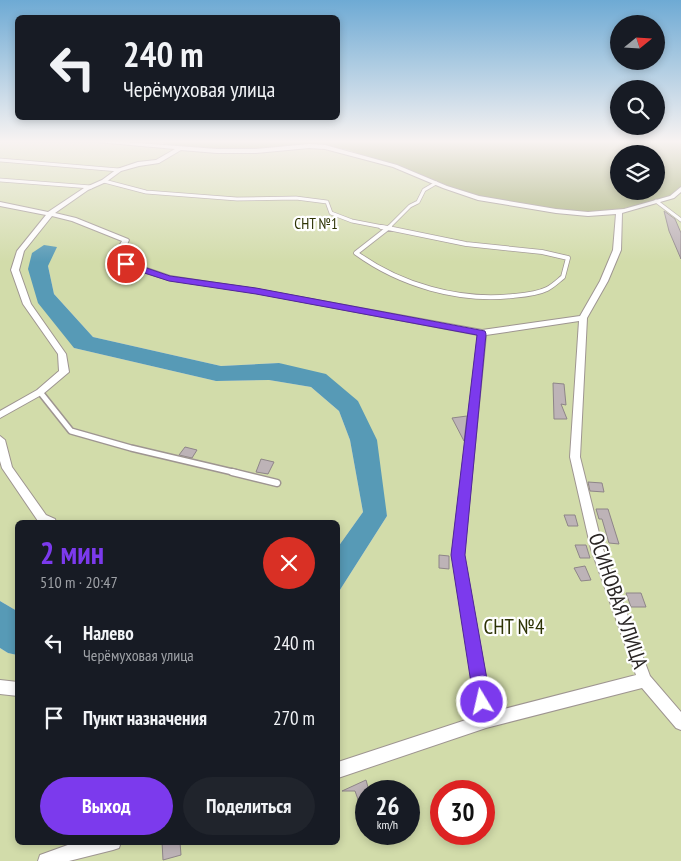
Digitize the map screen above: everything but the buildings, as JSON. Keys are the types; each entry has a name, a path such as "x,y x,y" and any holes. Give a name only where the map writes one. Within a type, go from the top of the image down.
{"street":[{"path":"0,415 40,392 64,372 62,354 27,304 14,270 21,251 51,213 91,187 104,181"},
{"path":"432,181 478,198 556,211 588,214 620,212 672,197 681,189"},
{"path":"0,204 74,219 126,240 118,255 126,264 169,278 256,291 482,334 583,318"},
{"name":"ОСИНОВАЯ УЛИЦА","path":"340,769 486,721 645,680 597,549 575,457 583,318 604,281 617,250 620,212"},
{"path":"482,334 458,555 486,721"},
{"path":"0,440 7,468 42,518 46,520"},
{"path":"645,680 681,723"},
{"path":"0,687 15,689"},
{"path":"46,861 71,852 100,845"}],"lane":[{"path":"15,181 91,187"},
{"path":"105,181 155,193 237,198 296,198 326,202 331,213 352,221 390,227 466,244 542,252 568,258 563,277 545,290 508,296 461,295 413,283 382,270 356,253 390,227 410,206 418,202 424,190 436,183"},
{"path":"656,201 681,220"},
{"path":"40,392 71,432 277,483"}],"green space":[{"name":"СНТ №4","path":"0,181 448,181 556,211 618,200 665,200 665,192 681,189 681,861 0,861 0,648 15,655 15,845 340,845 340,590 387,516 358,401 279,363 221,366 93,337 54,294 48,266 32,253 74,348 216,381 269,380 311,387 339,411 350,440 363,512 340,544 340,520 15,520 15,610 0,601"},
{"path":"432,181 610,181 610,200 662,200 625,211 588,214 478,198"},
{"path":"665,181 681,181 681,189 672,197 665,199"}],"water":[{"path":"44,245 57,247 48,266 54,294 93,337 221,366 279,363 326,374 358,401 377,440 387,516 340,590 340,544 363,512 350,440 339,411 311,387 269,380 216,381 74,348 38,303 28,269 32,253"},
{"path":"0,601 15,610 15,655 0,648"}],"route":[{"path":"126,264 169,278 256,291 482,334 458,555 482,702"}],"park label":[{"name":"СНТ №1","path":"316,224"}]}
